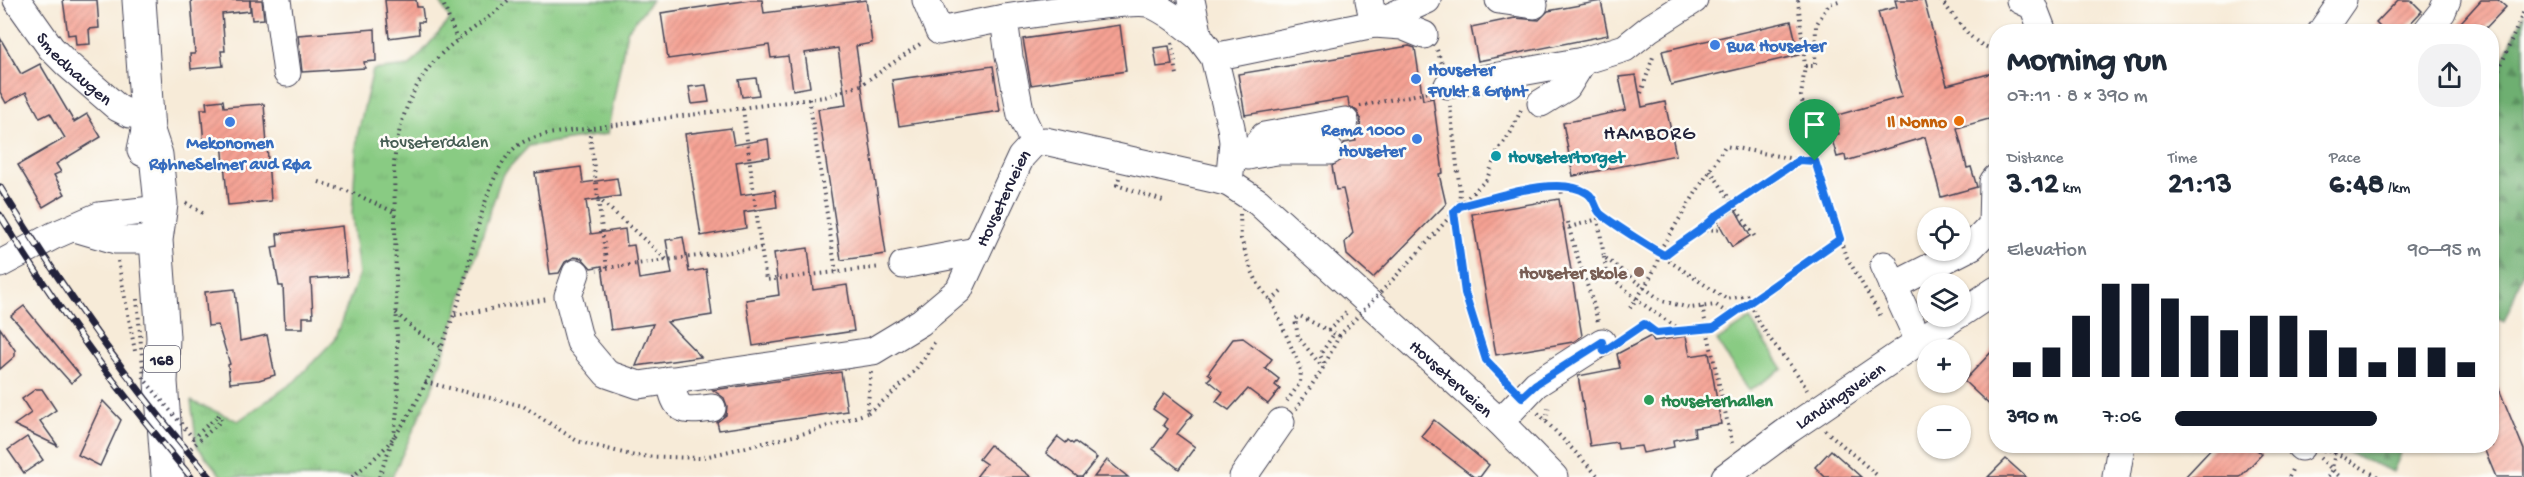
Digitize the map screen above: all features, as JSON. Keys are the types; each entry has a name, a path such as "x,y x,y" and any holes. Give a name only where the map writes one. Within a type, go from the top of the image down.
{"main road":[{"name":"168","path":"139,0 147,122 142,156 155,220 163,338 161,382 168,477"}],"street":[{"name":"Smedhaugen","path":"17,0 51,48 67,64 118,108 147,122"},
{"path":"277,0 287,73"},
{"path":"926,0 939,31 1004,18 1043,6 1121,1 1146,2 1168,14 1206,47"},
{"path":"1191,0 1231,127 1237,172"},
{"path":"1206,47 1427,0"},
{"path":"1499,0 1534,5"},
{"path":"1448,85 1584,62 1625,48 1650,28 1694,0"},
{"path":"2020,0 2033,6 2040,24"},
{"path":"2326,24 2343,0"},
{"path":"2432,24 2442,12 2447,0"},
{"path":"1371,12 1424,35"},
{"path":"1004,18 1021,115 1034,144"},
{"path":"1532,105 1567,87 1584,62"},
{"path":"1237,172 1264,136 1349,115"},
{"name":"Hovseterveien","path":"581,280 580,342 607,374 639,385 873,351 921,322 959,290 1021,157 1034,144 1045,141 1118,156 1237,172 1331,267 1500,422 1554,477"},
{"path":"1237,172 1277,151 1330,151"},
{"path":"0,264 53,236 75,228 116,240 155,220"},
{"path":"1918,339 1888,275 1972,246 1989,228"},
{"path":"903,265 976,251"},
{"path":"1971,307 1989,295"},
{"name":"Landingsveien","path":"1922,339 1940,327"},
{"path":"1500,422 1536,384 1602,342"},
{"name":"Landingsveien","path":"1725,477 1917,342"},
{"path":"670,380 674,400 679,407 684,410 712,408"},
{"path":"1245,476 1281,422"},
{"path":"2116,477 2120,453"}],"path":[{"path":"442,0 457,40"},
{"path":"379,477 394,436 398,402 393,164 397,133 406,105 427,71 457,40 508,0"},
{"path":"1798,0 1805,66 1800,96 1815,161 1845,254 1887,327"},
{"path":"1805,66 1815,66 1816,25 1829,4 1842,0"},
{"path":"1940,0 1973,41 1989,49"},
{"path":"2499,70 2524,11"},
{"path":"352,477 380,453 394,436 425,382 454,315 472,246 497,173 510,153 526,140 589,129 809,99 861,85 939,31"},
{"path":"1424,35 1435,46 1442,61 1448,85 1460,206"},
{"path":"1349,115 1448,85"},
{"path":"809,99 836,272"},
{"path":"1324,366 1320,355 1336,335 1418,254 1454,212 1487,179 1497,152 1511,132 1517,114 1532,105"},
{"path":"743,109 766,280 903,265"},
{"path":"589,129 607,268"},
{"path":"1630,308 1659,259 1658,253 1725,146 1815,161"},
{"path":"1665,255 1684,239 1706,228 1716,216 1799,160"},
{"path":"1710,170 1755,237"},
{"path":"1237,172 1238,222 1241,239 1251,269 1271,301 1301,369 1300,383 1278,414 1281,422 1294,412 1324,366 1336,335"},
{"path":"319,182 353,193 394,212"},
{"path":"1460,206 1541,187 1561,186 1587,193 1595,201 1599,214 1607,273 1637,299 1682,332"},
{"path":"1561,186 1562,196"},
{"path":"598,198 667,260"},
{"path":"1454,212 1465,293 1486,360 1599,477"},
{"path":"1599,214 1658,253 1665,255 1726,299 1750,295 1750,303 1768,339 1790,360 1811,397"},
{"path":"1563,229 1598,219"},
{"path":"1568,222 1575,256 1591,294 1604,351 1644,324 1656,333 1713,328 1840,239"},
{"path":"1706,228 1723,230"},
{"path":"454,315 581,280 607,268 761,248"},
{"path":"117,255 136,369"},
{"path":"1604,257 1662,301 1690,308 1716,305 1731,315"},
{"path":"1271,301 1282,291"},
{"path":"138,299 144,379 193,438 219,415 222,420 189,449"},
{"path":"1702,307 1734,452"},
{"path":"425,382 523,406 577,441 635,456 700,458 810,432 867,413 887,400 925,358 937,335 934,311"},
{"path":"396,313 415,330 440,346"},
{"path":"1328,331 1344,314"},
{"path":"1324,366 1298,337 1295,319 1300,316 1336,335"},
{"path":"867,413 873,351"},
{"path":"1546,421 1550,395"},
{"path":"1834,439 1879,477"},
{"path":"2310,453 2340,477"},
{"path":"2328,477 2332,469 2333,453"},
{"path":"2336,453 2378,477"}],"green space":[{"name":"Hovseterdalen","path":"439,0 652,0 627,31 607,134 529,146 502,175 432,389 392,477 222,477 197,446 191,401 238,421 295,381 334,340 359,275 352,214 357,137 373,70 410,66 450,20"},
{"path":"2524,14 2524,271 2504,322 2499,320 2499,69"},
{"path":"1750,319 1783,369 1749,391 1717,341"},
{"path":"2348,453 2401,453 2393,472"}],"building":[{"path":"63,0 97,0 99,28 89,29 90,44 76,45 75,34 68,35"},
{"path":"191,0 250,0 250,11 222,14 225,51 221,51 223,66 191,69 190,54 195,54"},
{"path":"250,0 262,0 264,19 252,20"},
{"path":"385,0 416,0 417,7 422,7 424,22 418,22 419,34 389,38"},
{"path":"762,0 764,13 866,0 872,43 856,46 886,254 841,260 818,109 846,105 838,48 805,53 810,87 793,90 788,56 771,58 769,45 668,59 661,13"},
{"path":"1895,0 1924,0 1947,85 1989,74 1989,119 1957,128 1967,168 1971,167 1977,187 1941,197 1925,137 1846,161 1845,155 1837,157 1831,136 1839,134 1834,116 1902,97 1878,12 1897,7"},
{"path":"2398,0 2411,0 2422,11 2410,24 2376,23"},
{"path":"2481,0 2498,0 2506,7 2490,24 2459,24"},
{"path":"1601,1 1608,35 1478,61 1471,27 1515,18 1539,20 1548,11"},
{"path":"1791,21 1799,55 1671,85 1662,51"},
{"path":"1120,25 1126,71 1031,85 1023,39"},
{"path":"375,29 376,61 364,62 365,68 302,72 298,35"},
{"path":"0,38 21,74 40,64 74,122 87,114 101,137 56,164 61,172 54,175 65,194 43,207 18,165 65,138 50,113 40,118 26,92 6,103 0,92"},
{"path":"1169,46 1172,65 1157,67 1154,48"},
{"path":"1409,46 1415,48 1423,100 1433,98 1443,173 1439,174 1446,204 1373,278 1347,255 1345,242 1353,233 1343,189 1336,190 1332,166 1344,158 1344,143 1356,141 1354,134 1360,127 1361,119 1357,111 1349,106 1348,98 1245,115 1238,74"},
{"path":"993,66 1000,111 899,126 892,80"},
{"path":"1636,75 1642,107 1665,102 1676,155 1573,176 1563,123 1626,110 1619,77"},
{"path":"756,78 759,95 742,97 739,80"},
{"path":"706,85 709,102 692,104 689,87"},
{"path":"223,100 224,107 264,104 271,201 228,205 222,142 204,144 201,109 207,109 206,102"},
{"path":"731,128 734,145 768,139 770,157 736,162 741,195 775,190 777,207 744,212 746,228 701,236 685,134"},
{"path":"581,167 583,183 617,178 620,196 586,201 591,234 625,229 627,246 634,245 639,279 672,274 666,240 683,237 689,272 706,269 712,315 667,322 701,357 636,366 653,324 611,330 602,266 591,268 582,258 574,257 565,262 559,273 550,274 535,173"},
{"name":"Hovseter skole","path":"1559,199 1582,336 1573,342 1496,355 1472,214"},
{"path":"1735,209 1750,236 1732,247 1717,220"},
{"path":"342,226 347,276 311,279 313,317 303,317 303,328 285,328 283,286 279,286 272,247 278,246 277,234"},
{"path":"808,248 813,290 847,285 854,331 753,346 746,300 779,295 774,253"},
{"path":"235,289 240,341 267,335 275,375 259,380 230,383 228,365 230,364 218,325 208,326 205,292"},
{"path":"24,306 80,375 71,383 11,316"},
{"path":"0,328 15,350 15,356 0,369"},
{"name":"Hovseterhallen","path":"1651,336 1654,341 1686,336 1690,356 1709,353 1721,424 1694,428 1695,436 1673,440 1674,447 1643,453 1641,446 1618,449 1617,442 1590,446 1578,376 1620,368 1617,354"},
{"path":"1243,338 1272,359 1265,368 1279,379 1275,385 1280,389 1268,404 1248,389 1229,410 1216,401 1223,392 1208,380 1212,376 1208,373 1233,339"},
{"path":"1989,354 1989,404 1971,388 1971,374"},
{"path":"841,372 847,411 719,430 717,422 726,415 727,406 724,398 713,390"},
{"path":"36,389 42,389 56,410 40,421 58,446 14,425 31,413 22,399"},
{"path":"2499,389 2524,450 2524,477 2496,477 2486,453 2499,453"},
{"path":"1165,393 1193,414 1177,434 1195,447 1179,469 1153,449 1168,429 1163,425 1167,419 1153,409"},
{"path":"103,401 121,420 100,466 78,455"},
{"path":"1434,420 1489,465 1480,477 1474,477 1421,436"},
{"path":"27,437 43,460 24,473 8,450"},
{"path":"1058,437 1066,443 1068,440 1073,444 1075,442 1097,458 1082,477 1078,477 1046,453"},
{"path":"990,445 1031,477 976,477 986,464 979,459"},
{"path":"1831,450 1861,477 1825,477 1815,467"},
{"path":"2207,453 2262,454 2240,477 2185,477"},
{"path":"2006,459 2026,477 1988,477"},
{"path":"1107,460 1128,477 1094,477"}],"railway":[{"path":"0,187 48,263 125,373 210,477"},
{"path":"0,215 90,350 191,477"}],"place":[{"name":"Bua Hovseter","path":"1715,45"},
{"name":"Hovseter Frukt & Grønt","path":"1416,79"},
{"name":"Il Nonno","path":"1959,121"},
{"name":"Mekonomen RøhneSelmer avd Røa","path":"230,122"},
{"name":"Rema 1000 Hovseter","path":"1417,139"},
{"name":"Hovsetertorget","path":"1496,156"},
{"name":"Hovseter skole","path":"1639,272"},
{"name":"Hovseterhallen","path":"1649,400"}],"district":[{"name":"HAMBORG","path":"1650,132"}],"route":[{"path":"1799,160 1815,161 1840,239 1713,328 1656,333 1644,324 1604,351 1602,342 1536,384 1522,397 1486,360 1465,293 1454,212 1460,206 1541,187 1569,187 1587,193 1595,201 1599,214 1613,221 1658,253 1665,255 1684,239 1706,228 1716,216 1799,160"}]}
